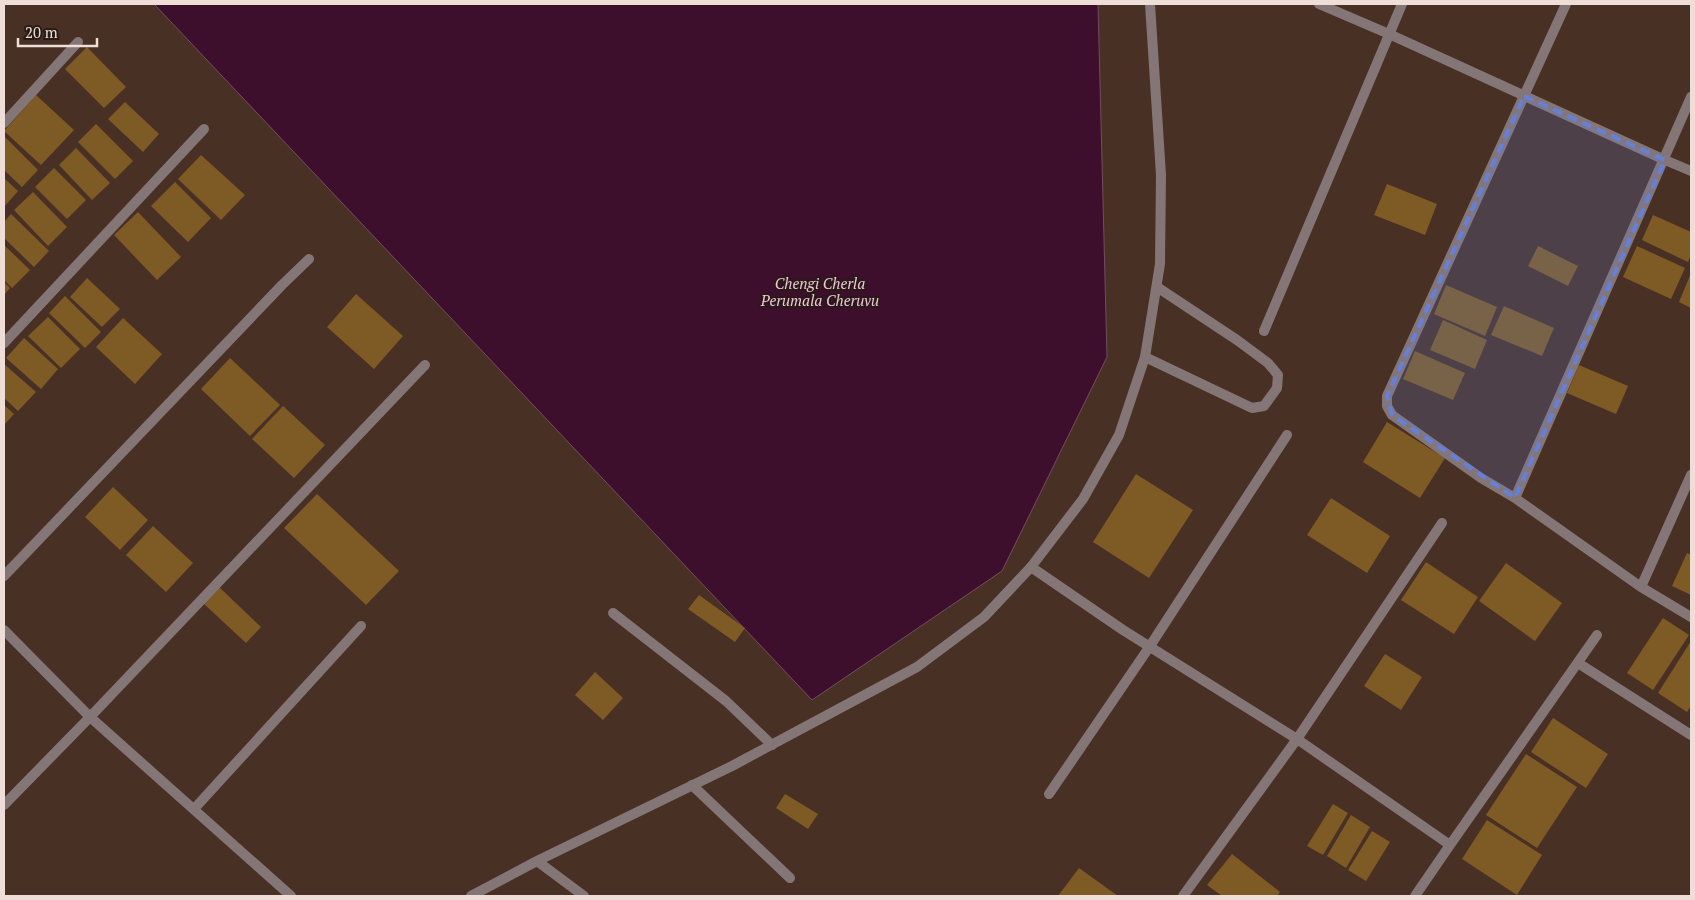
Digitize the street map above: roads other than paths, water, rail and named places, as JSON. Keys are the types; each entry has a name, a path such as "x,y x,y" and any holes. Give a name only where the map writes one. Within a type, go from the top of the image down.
{"street":[{"path":"471,896 772,745 917,667 984,617 1031,567 1084,499 1119,435 1145,357 1157,287 1160,264 1161,175 1150,4"},
{"path":"1319,4 1691,171"},
{"path":"1264,331 1402,4"},
{"path":"1566,4 1387,396 1387,406 1392,415 1481,478 1515,498 1641,587 1691,617"},
{"path":"4,123 78,42"},
{"path":"1515,498 1665,160 1691,97"},
{"path":"4,344 204,129"},
{"path":"4,576 309,259"},
{"path":"1145,357 1252,408 1264,406 1277,388 1278,375 1268,362 1157,287"},
{"path":"4,805 425,365"},
{"path":"1050,794 1150,646 1286,435"},
{"path":"1641,587 1691,475"},
{"path":"1183,896 1297,739 1442,523"},
{"path":"1031,567 1123,630 1297,739 1450,845"},
{"path":"612,614 726,701 772,745"},
{"path":"194,809 361,626"},
{"path":"4,630 90,717 291,896"},
{"path":"1415,896 1597,635"},
{"path":"1578,663 1691,735"},
{"path":"692,785 790,878"},
{"path":"538,861 584,896"}],"water":[{"name":"Chengi Cherla Perumala Cheruvu","path":"154,4 1098,4 1107,357 1002,571 812,700"}]}
